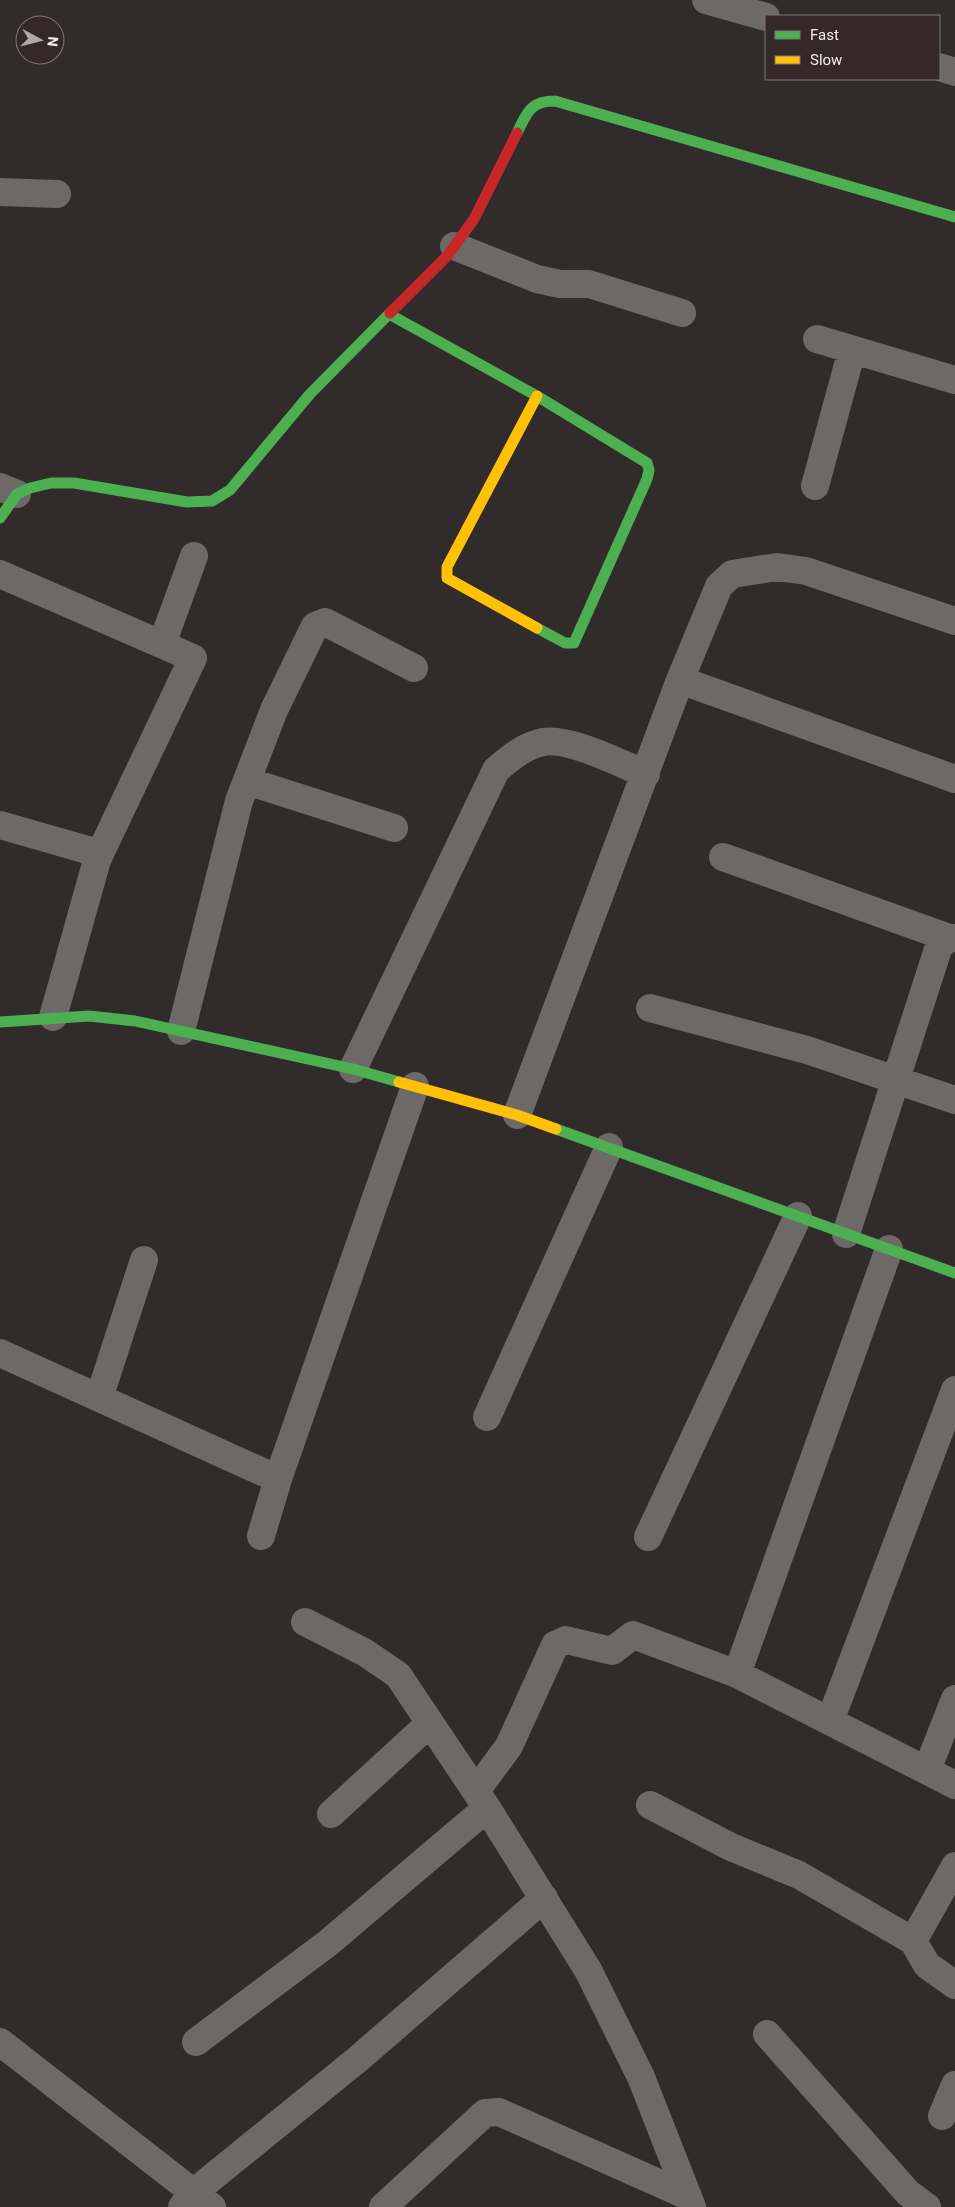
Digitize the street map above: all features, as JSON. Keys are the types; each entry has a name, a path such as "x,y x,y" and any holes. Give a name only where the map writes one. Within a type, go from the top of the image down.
{"street":[{"path":"706,0 765,18"},
{"path":"940,67 955,72"},
{"path":"0,518 8,490 30,488 50,483 74,482 188,502 212,501 230,490 310,394 448,255 474,219 529,110 541,101 555,101 955,217"},
{"path":"0,192 57,194"},
{"path":"454,246 537,279 560,284 589,284 682,312"},
{"path":"389,314 537,396 647,463 649,470 648,479 574,643 565,643 447,578 446,572 537,396"},
{"path":"817,340 955,380"},
{"path":"815,486 852,350"},
{"path":"162,644 194,556"},
{"path":"517,1115 680,680 719,586 732,574 750,570 776,567 806,571 955,621"},
{"path":"0,574 193,658 97,860 53,1017"},
{"path":"181,1031 239,801 274,710 315,626 320,622 325,622 414,668"},
{"path":"680,680 955,778"},
{"path":"353,1069 496,770 515,754 543,742 572,745 646,774"},
{"path":"247,781 394,828"},
{"path":"0,825 91,851 97,860"},
{"path":"723,857 952,938"},
{"path":"846,1234 939,946 952,938"},
{"path":"650,1008 807,1050 955,1100"},
{"path":"0,1022 89,1016 135,1021 353,1069 517,1115 609,1146 955,1273"},
{"path":"261,1536 278,1479 415,1086"},
{"path":"487,1417 609,1146"},
{"path":"648,1537 798,1216"},
{"path":"737,1674 889,1249"},
{"path":"98,1398 144,1260"},
{"path":"0,1353 278,1479"},
{"path":"830,1721 955,1390"},
{"path":"305,1622 364,1652 398,1675 482,1799 588,1970 642,2077 690,2202"},
{"path":"196,2042 328,1943 482,1799 509,1746 555,1645 566,1640 612,1651 633,1635 737,1674 955,1785"},
{"path":"927,1770 955,1699"},
{"path":"331,1814 430,1723"},
{"path":"650,1805 731,1847 798,1875 913,1941 927,1965 955,1985"},
{"path":"913,1941 955,1866"},
{"path":"0,2042 196,2202 544,1898"},
{"path":"767,2034 908,2193 927,2207"},
{"path":"942,2116 955,2085"},
{"path":"383,2207 485,2113 499,2112 690,2202"}],"traffic: fast":[{"path":"517,133 530,110 540,103 555,101 955,217"},
{"path":"0,518 17,494 30,488 51,483 74,483 187,502 212,501 230,490 310,394 390,313"},
{"path":"389,314 537,396 647,463 649,470 647,479 574,643 565,643 537,628"},
{"path":"0,1022 89,1016 135,1021 353,1069 399,1082"},
{"path":"556,1129 955,1273"}],"traffic: slow":[{"path":"537,396 447,567 447,578 537,628"},
{"path":"399,1082 517,1115 556,1129"}],"traffic: jam":[{"path":"390,313 448,255 474,219 517,133"}]}
